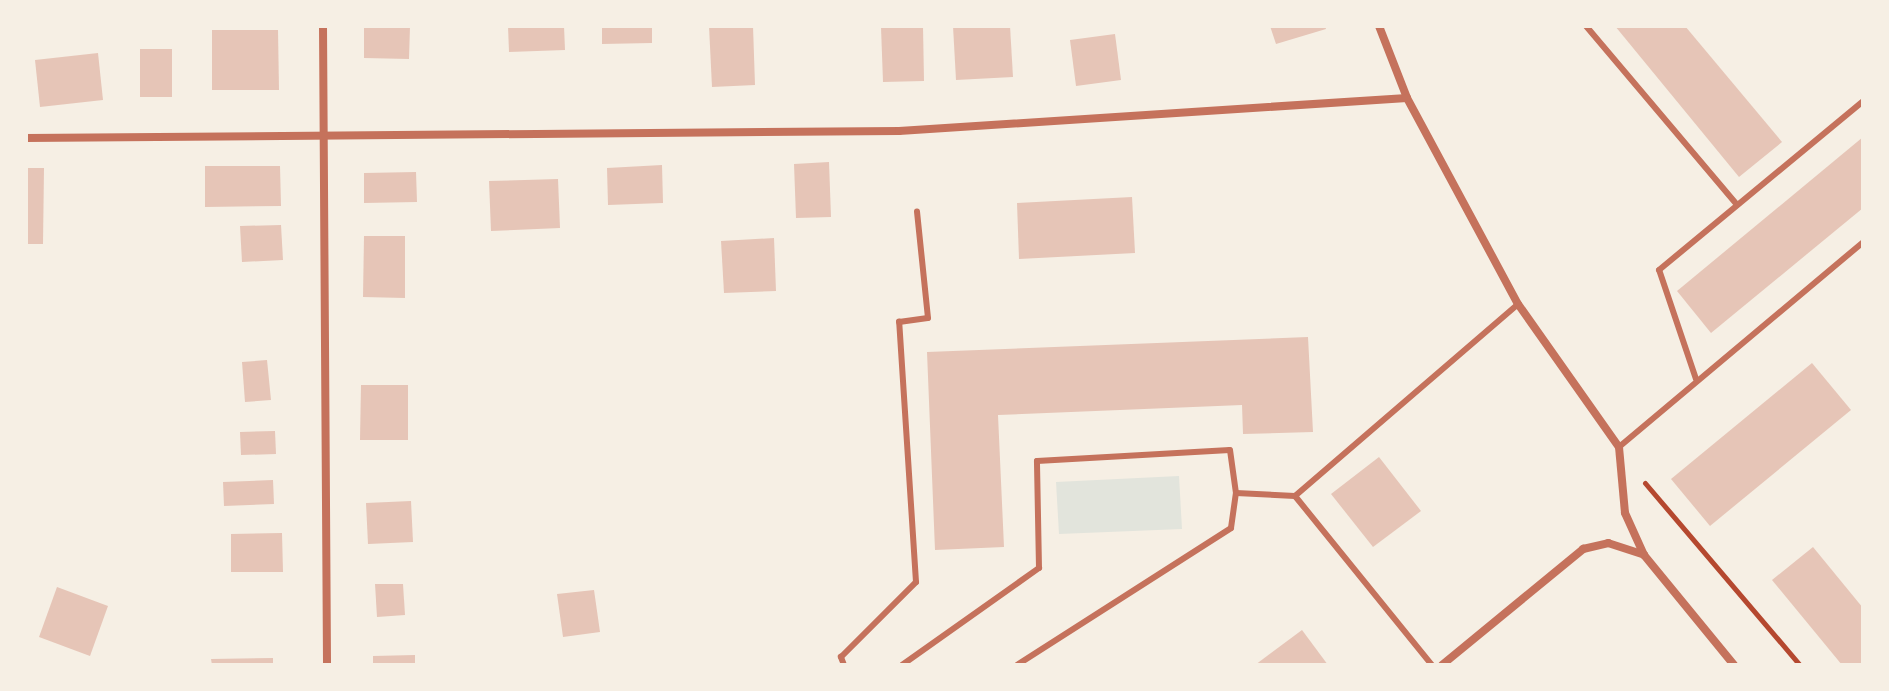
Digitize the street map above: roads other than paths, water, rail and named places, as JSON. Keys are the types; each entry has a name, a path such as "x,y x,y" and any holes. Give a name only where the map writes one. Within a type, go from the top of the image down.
{"street":[{"path":"323,26 327,665"},
{"path":"1379,26 1407,98 1518,304 1619,447 1625,513 1644,555 1734,665"},
{"path":"26,138 899,131 1407,98"},
{"path":"1442,665 1583,549 1608,543 1644,555"}],"lane":[{"path":"1586,26 1737,205"},
{"path":"1696,379 1659,270 1863,101"},
{"path":"844,665 841,657 916,582 899,322 928,318 917,212"},
{"path":"1619,447 1696,379 1863,242"},
{"path":"1236,493 1295,496 1518,304"},
{"path":"902,665 1039,568 1037,461 1230,450 1236,493 1231,528 1017,665"},
{"path":"1295,496 1432,665"}]}
